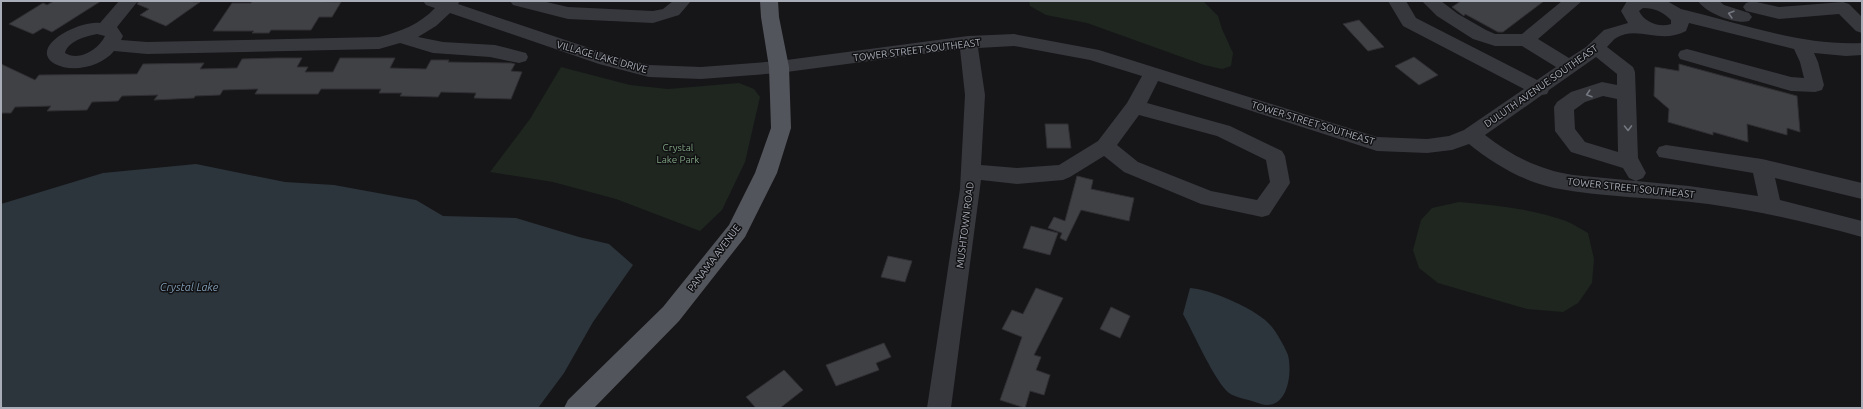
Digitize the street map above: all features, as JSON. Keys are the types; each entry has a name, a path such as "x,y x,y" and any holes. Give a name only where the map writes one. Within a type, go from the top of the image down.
{"main road":[{"name":"PANAMA AVENUE","path":"577,408 671,314 737,231 766,173 781,128 779,67 770,17 769,1"}],"street":[{"path":"129,1 108,37 147,48 362,45 379,43 402,37 424,26 437,16 443,3"},
{"path":"519,1 568,12 653,17 666,15 677,9 682,1"},
{"path":"1397,1 1410,22 1540,89"},
{"path":"1431,1 1439,10 1455,21 1493,39 1526,40 1570,67"},
{"path":"1526,40 1573,1"},
{"path":"1707,1 1718,9 1729,14 1753,9 1779,13 1839,5 1862,6"},
{"path":"1669,12 1676,30 1662,32 1646,27 1634,19 1634,5 1649,2 1669,12 1718,31 1773,48 1790,51 1801,46"},
{"name":"VILLAGE LAKE DRIVE","path":"443,3 606,60 649,71 701,73 779,67"},
{"name":"DULUTH AVENUE SOUTHEAST","path":"1471,135 1540,89 1597,48 1610,34 1612,19 1634,5"},
{"path":"1839,5 1862,27"},
{"path":"1753,9 1769,37"},
{"path":"1669,12 1801,46 1846,50 1862,49"},
{"path":"1610,34 1626,29 1646,27"},
{"path":"402,37 415,44 427,47 487,50 519,57"},
{"name":"TOWER STREET SOUTHEAST","path":"779,67 968,42 1014,40 1092,54 1377,144 1427,146 1452,143 1471,135 1511,164 1534,174 1572,183 1707,196 1771,206 1862,229"},
{"name":"MUSHTOWN ROAD","path":"939,408 961,264 971,172 975,95 968,42"},
{"path":"1687,55 1791,84 1815,85 1809,62 1801,46"},
{"path":"1597,48 1626,72 1628,159 1646,190"},
{"path":"971,172 1017,176 1063,172 1105,146 1135,107 1153,74"},
{"path":"1627,94 1602,89 1578,97 1564,107 1565,131 1578,147 1630,163"},
{"path":"1105,146 1131,167 1208,198 1262,209 1280,183 1275,156 1223,131 1135,107"},
{"path":"1666,152 1762,167 1862,191"},
{"path":"1762,167 1771,206"}],"green space":[{"path":"1029,1 1204,2 1218,16 1233,53 1231,66 1222,69 1204,65 1087,23 1046,15 1030,6"},
{"name":"Crystal Lake Park","path":"561,67 630,85 668,89 739,83 754,89 760,97 745,162 722,210 700,231 616,199 553,182 490,172 530,119"},
{"path":"1459,202 1500,206 1540,213 1566,221 1588,233 1594,259 1592,283 1578,303 1563,312 1527,309 1438,283 1419,268 1413,250 1421,220 1432,208"}],"water":[{"name":"Crystal Lake","path":"196,164 285,182 334,185 416,200 443,216 516,218 579,237 609,244 633,265 593,322 564,373 538,408 1,408 1,204 103,173"},
{"path":"1190,288 1199,289 1234,301 1256,313 1273,328 1288,355 1290,370 1284,393 1274,404 1264,405 1235,396 1229,393 1217,379 1183,314"}],"building":[{"path":"54,1 101,1 52,32 43,28 33,34 9,24 43,3 47,5"},
{"path":"139,1 200,2 166,26 140,15 149,9 137,4"},
{"path":"252,1 341,2 332,17 319,17 311,30 271,30 269,33 252,33 254,31 213,31 232,3 251,3"},
{"path":"1461,1 1544,1 1503,32 1498,32 1465,14 1464,16 1452,7"},
{"path":"1359,20 1384,47 1368,51 1343,24"},
{"path":"1414,57 1438,75 1419,85 1395,66"},
{"path":"302,58 297,67 308,67 305,72 333,72 340,58 395,58 390,68 426,69 431,60 449,60 448,62 511,63 515,64 511,71 522,72 511,99 474,98 476,93 441,92 438,97 400,96 402,93 379,93 381,89 321,89 318,94 255,94 258,89 223,90 220,95 195,96 194,98 154,100 158,95 122,96 118,101 92,102 87,110 47,111 51,106 15,107 11,113 1,113 1,64 35,80 39,75 137,74 143,64 204,63 200,69 237,68 242,59"},
{"path":"1679,64 1797,96 1800,132 1787,128 1787,135 1747,124 1748,142 1713,132 1713,135 1668,122 1669,109 1654,96 1655,67 1679,71"},
{"path":"1045,124 1068,124 1071,148 1047,148"},
{"path":"1077,176 1093,180 1091,189 1134,198 1129,221 1081,210 1066,241 1060,238 1062,233 1048,228 1054,217 1065,221"},
{"path":"1031,226 1058,233 1050,255 1023,248"},
{"path":"888,256 912,261 905,282 881,277"},
{"path":"1036,288 1063,298 1034,355 1041,357 1036,370 1050,375 1044,395 1030,391 1025,408 1000,400 1022,337 1002,329 1012,310 1023,314"},
{"path":"1111,307 1130,316 1120,338 1100,329"},
{"path":"884,343 891,357 876,363 879,370 836,386 826,365"},
{"path":"784,370 803,390 780,408 756,408 746,397"}]}
